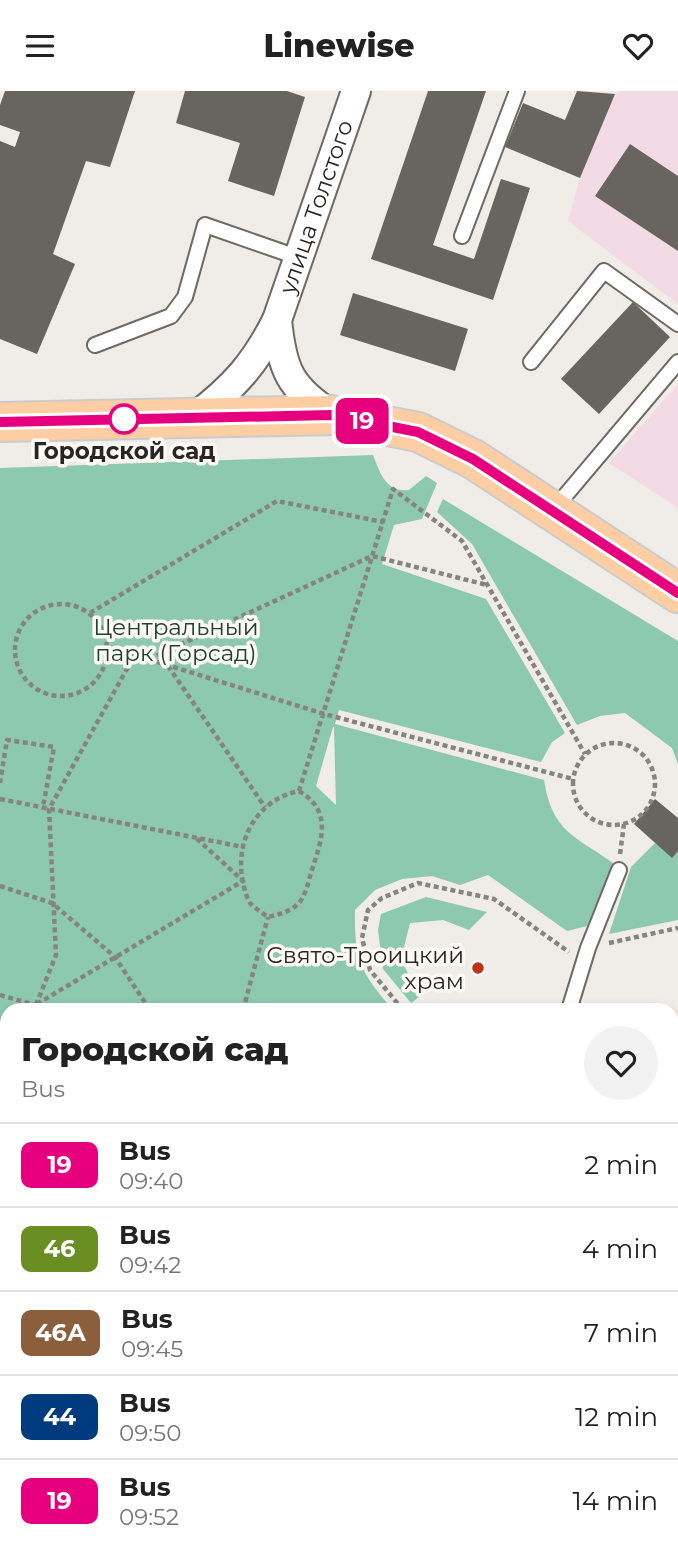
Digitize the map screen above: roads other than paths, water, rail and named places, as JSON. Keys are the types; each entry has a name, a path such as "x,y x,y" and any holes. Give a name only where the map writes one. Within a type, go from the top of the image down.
{"main road":[{"path":"0,422 332,415 418,432 473,459 678,593"}],"street":[{"name":"улица Толстого","path":"195,417 243,376 277,320 356,91"},
{"name":"улица Толстого","path":"277,320 281,358 291,381 310,401 332,415"}],"lane":[{"path":"462,236 517,91"},
{"path":"95,345 171,316 185,297 205,225 297,257"},
{"path":"531,362 604,271 678,324"},
{"path":"552,511 678,362"},
{"path":"571,1003 586,955 619,870"}],"place":[{"name":"Городской сад","path":"124,419"},
{"name":"Свято-Троицкий храм","path":"478,968"}],"park label":[{"name":"Центральный парк (Горсад)","path":"176,640"}]}
